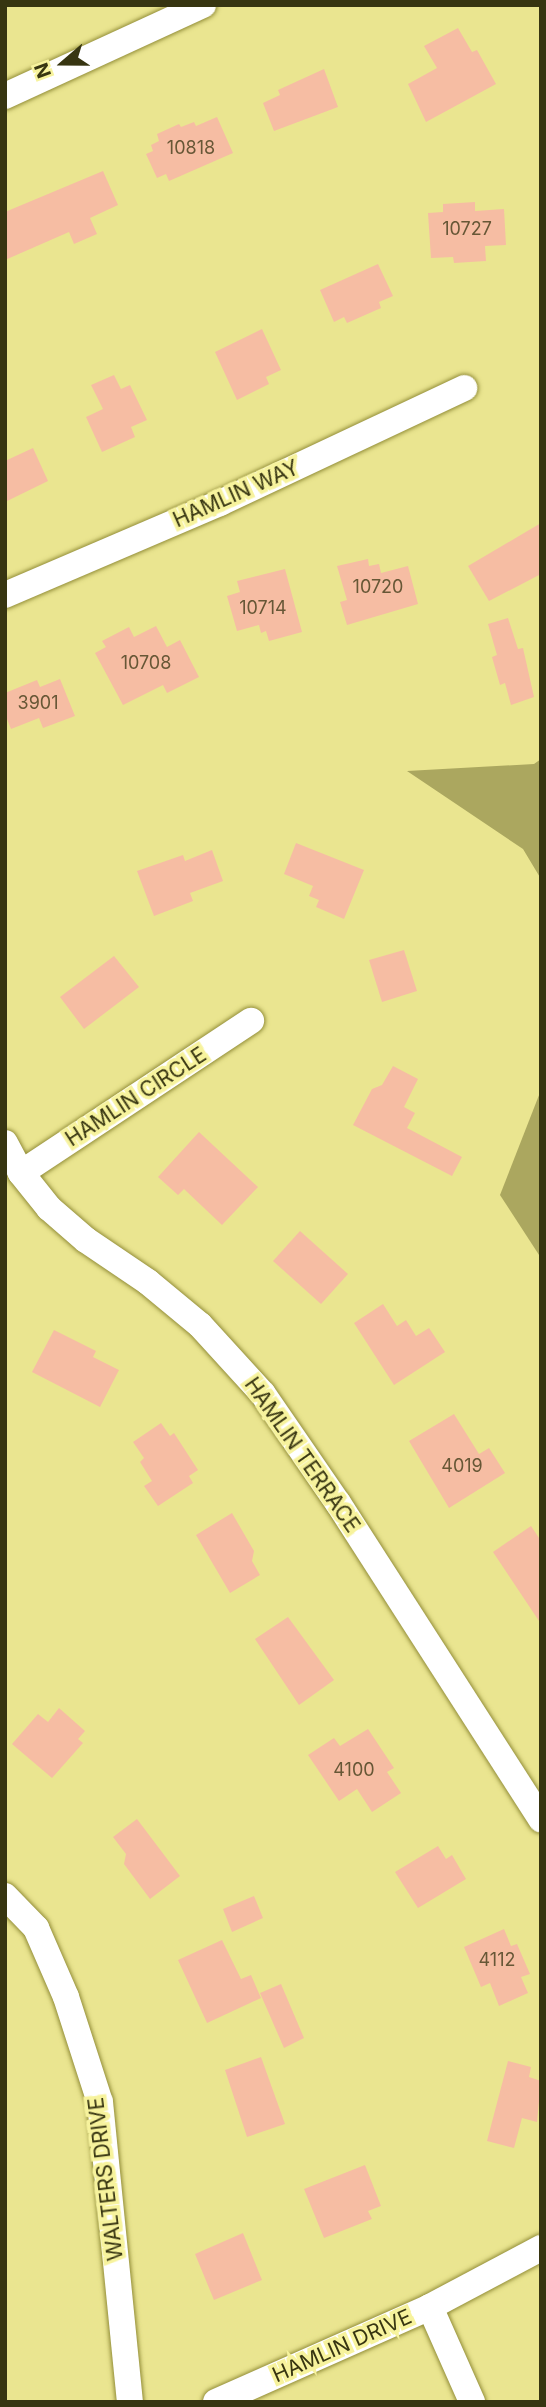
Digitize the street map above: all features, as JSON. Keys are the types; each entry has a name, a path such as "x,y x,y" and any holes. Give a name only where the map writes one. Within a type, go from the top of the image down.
{"street":[{"path":"5,96 202,5"},
{"name":"HAMLIN WAY","path":"5,595 220,503 464,388"},
{"name":"HAMLIN CIRCLE","path":"21,1172 251,1021"},
{"name":"HAMLIN TERRACE","path":"5,1143 21,1172 49,1208 86,1240 148,1283 200,1325 263,1394 338,1503 541,1819"},
{"name":"WALTERS DRIVE","path":"5,1896 36,1928 66,1997 100,2102 130,2402"},
{"path":"472,2402 430,2307 541,2248"},
{"name":"HAMLIN DRIVE","path":"216,2402 430,2307"}],"shaded area":[{"path":"541,759 541,879 523,849 407,771 534,764"},
{"path":"541,1090 541,1258 500,1195"}],"building":[{"path":"458,28 472,52 477,50 496,84 426,122 408,84 437,68 424,46"},
{"path":"324,69 338,107 274,131 263,103 280,95 278,90"},
{"path":"217,117 233,153 169,181 166,174 157,178 146,154 153,151 151,145 159,141 157,134 179,124 181,127 194,122 196,126"},
{"path":"103,171 118,205 90,218 97,234 74,244 69,232 5,260 5,212"},
{"path":"475,202 475,211 504,209 506,245 485,246 486,261 454,263 453,257 431,258 428,213 443,212 443,204"},
{"path":"378,264 393,296 379,302 381,308 347,323 344,317 334,322 320,290"},
{"path":"262,329 281,370 266,377 269,384 237,400 215,352"},
{"path":"114,375 121,389 130,385 147,420 131,427 135,437 102,452 86,417 103,409 91,385"},
{"path":"33,448 48,481 5,502 5,461"},
{"path":"541,523 541,574 489,601 468,566"},
{"path":"368,559 369,566 379,564 381,573 408,566 418,604 347,625 340,602 347,600 337,566"},
{"path":"285,569 302,632 269,641 266,631 261,633 259,625 237,631 227,596 240,592 237,581"},
{"path":"508,618 518,649 523,648 534,697 511,705 505,683 500,685 492,657 497,655 488,624"},
{"path":"156,626 167,647 180,640 199,677 167,693 163,685 123,705 95,653 106,647 102,641 129,627 134,637"},
{"path":"60,679 75,716 43,728 39,718 11,729 5,714 5,693 37,680 40,687"},
{"path":"296,843 364,870 344,919 316,907 319,900 309,896 313,886 284,874"},
{"path":"212,850 223,881 190,893 193,901 154,916 137,871 183,855 185,861"},
{"path":"404,950 417,991 382,1002 369,960"},
{"path":"114,956 139,987 84,1029 60,997"},
{"path":"393,1066 418,1079 404,1107 415,1113 407,1128 462,1157 452,1176 353,1125 372,1089 382,1085"},
{"path":"199,1132 258,1187 222,1225 184,1189 178,1195 158,1177"},
{"path":"300,1231 348,1274 321,1304 273,1261"},
{"path":"383,1304 397,1326 406,1320 416,1336 429,1328 445,1352 394,1385 354,1323"},
{"path":"54,1330 96,1351 93,1357 119,1370 100,1407 32,1372"},
{"path":"454,1414 479,1454 489,1448 505,1473 449,1508 409,1441"},
{"path":"161,1423 170,1436 174,1433 198,1470 189,1476 193,1483 158,1506 144,1486 152,1481 140,1462 144,1458 133,1442"},
{"path":"232,1513 254,1551 252,1561 260,1575 230,1593 196,1535"},
{"path":"531,1526 541,1541 541,1624 493,1552"},
{"path":"288,1617 334,1680 299,1705 255,1639"},
{"path":"59,1708 85,1731 78,1739 83,1743 52,1778 12,1744 38,1714 48,1722"},
{"path":"368,1729 394,1768 387,1772 401,1793 372,1812 357,1789 339,1801 308,1755 334,1738 340,1746"},
{"path":"137,1819 180,1876 150,1899 124,1864 126,1854 113,1837"},
{"path":"438,1846 446,1859 452,1855 466,1879 418,1908 395,1872"},
{"path":"254,1896 263,1918 232,1932 223,1909"},
{"path":"504,1929 511,1946 517,1944 530,1974 521,1977 528,1993 499,2006 490,1983 481,1987 464,1947"},
{"path":"222,1940 241,1979 251,1975 261,1998 207,2023 178,1960"},
{"path":"281,1984 304,2038 284,2048 260,1993"},
{"path":"261,2057 285,2124 247,2137 225,2070"},
{"path":"508,2061 531,2067 529,2077 541,2081 537,2122 522,2118 514,2148 487,2141"},
{"path":"365,2165 381,2206 368,2211 372,2219 324,2238 304,2189"},
{"path":"243,2233 262,2280 214,2300 195,2254"}]}
